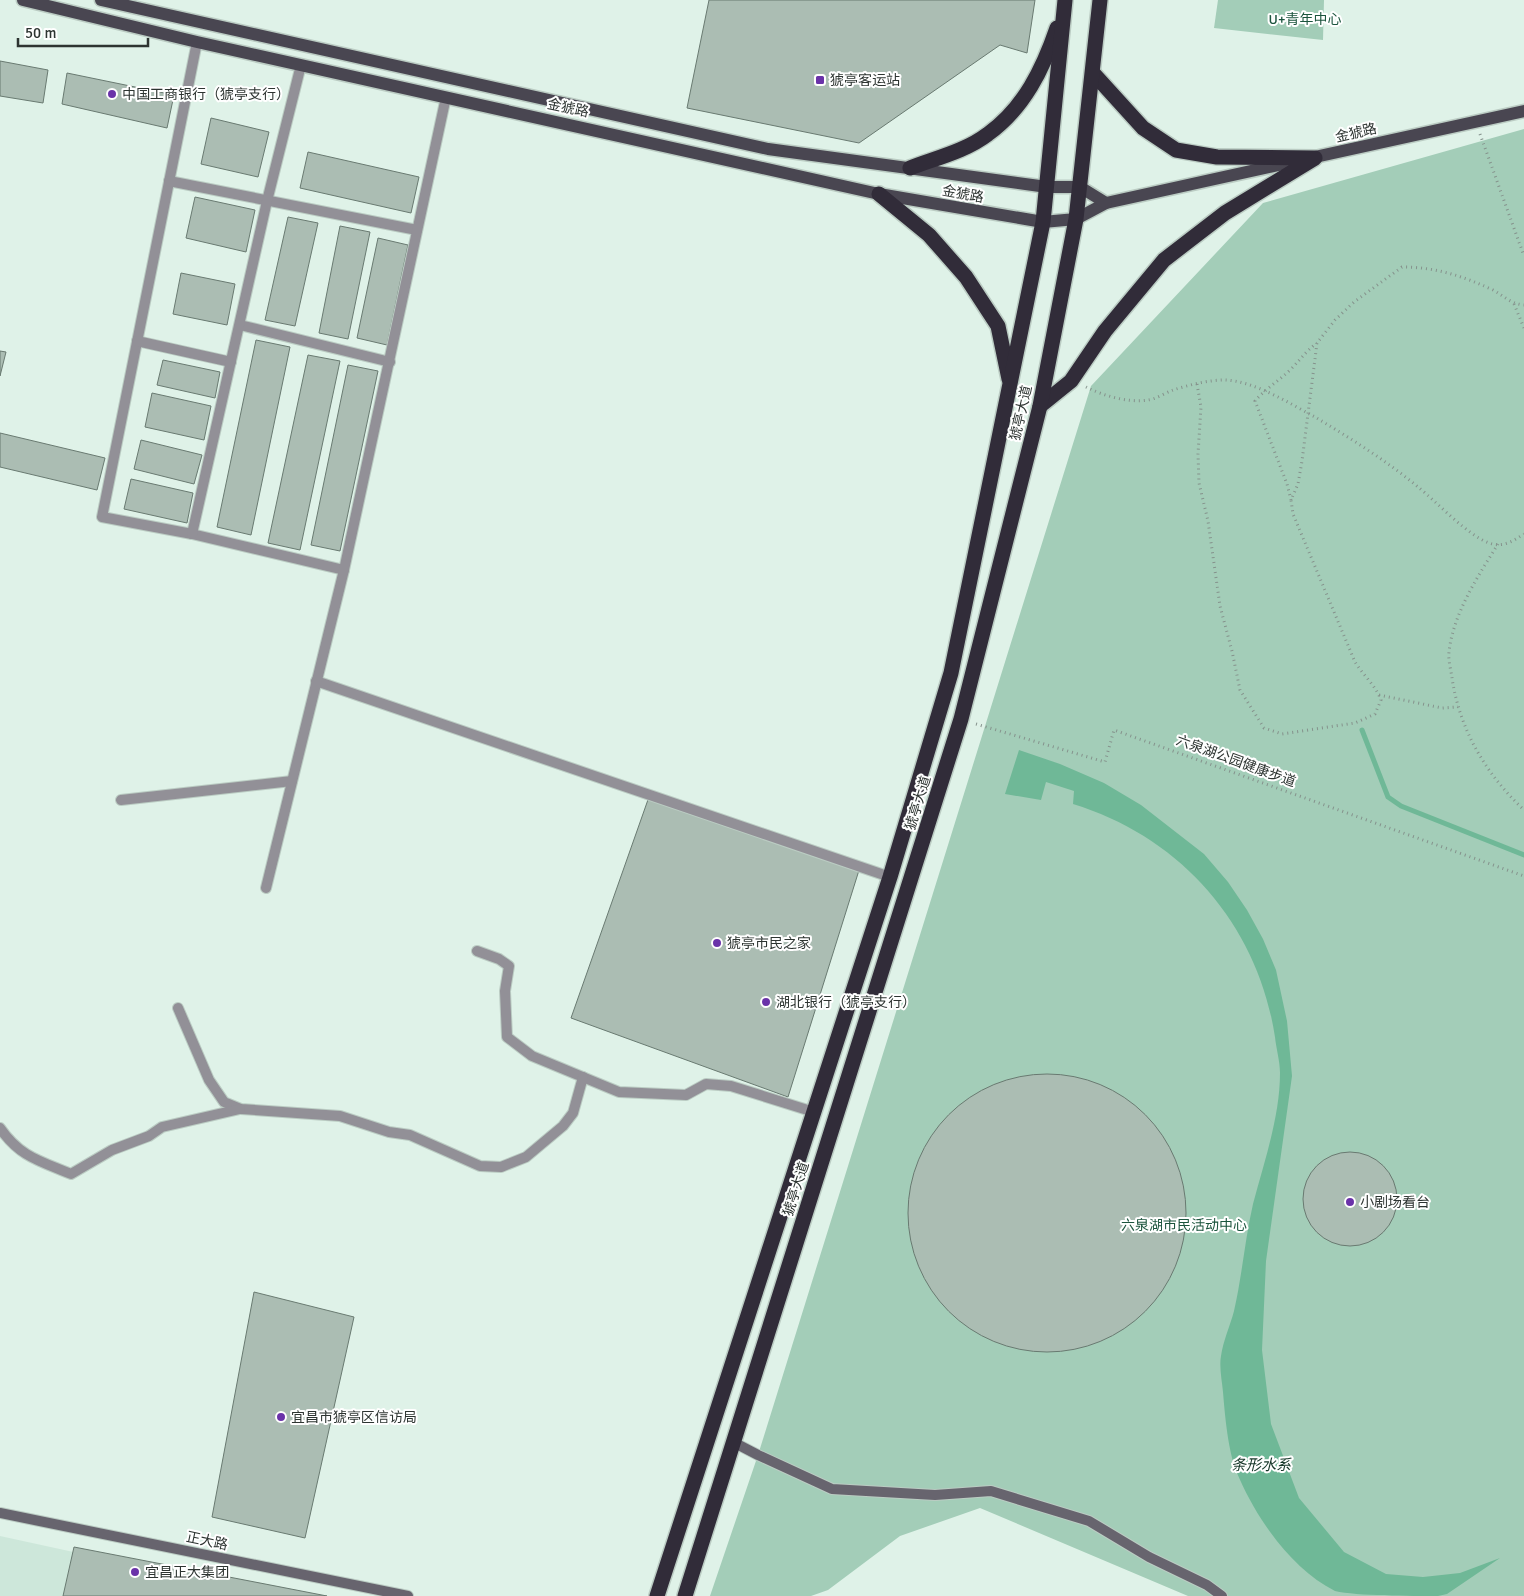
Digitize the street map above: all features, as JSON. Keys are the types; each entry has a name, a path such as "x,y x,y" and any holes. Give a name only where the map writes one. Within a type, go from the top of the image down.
{"highway":[{"path":"910,168 962,149 988,134 1008,116 1026,95 1044,65 1064,0"},
{"name":"猇亭大道","path":"657,1596 890,877 952,673 1011,387 1042,222 1047,187 1064,0"},
{"name":"猇亭大道","path":"684,1596 961,719 1040,406 1076,219 1094,73 1100,0"},
{"path":"1094,73 1143,128 1176,150 1217,157 1315,158"},
{"path":"1040,406 1072,381 1105,331 1164,260 1225,213 1315,158"},
{"path":"879,194 929,235 966,277 998,326 1011,387"}],"main road":[{"name":"金猇路","path":"23,0 198,42 879,194 1042,222 1076,219 1106,203 1524,111"},
{"name":"金猇路","path":"101,0 768,149 1047,187 1080,186"},
{"path":"1080,186 1106,203"}],"street":[{"path":"198,42 102,517 192,534 344,570"},
{"path":"192,534 267,200 301,64"},
{"path":"266,888 344,570 446,97"},
{"path":"169,181 417,230"},
{"path":"240,325 390,362"},
{"path":"137,341 230,362"},
{"path":"316,681 890,877"},
{"path":"121,800 292,781"},
{"path":"477,950 499,958 509,966 505,991 507,1037 532,1056 619,1092 662,1095 686,1094 706,1084 731,1086 814,1112"},
{"path":"178,1008 209,1080 224,1102 241,1109"},
{"path":"0,1128 12,1145 24,1154 71,1174 112,1150 149,1136 162,1127 241,1109 340,1116 389,1132 410,1135 480,1166 501,1167 526,1157 563,1126 573,1113 583,1077"},
{"path":"733,1442 832,1489 935,1496 992,1491 1089,1522 1149,1556 1208,1585 1222,1596"},
{"name":"正大路","path":"0,1513 408,1596"}],"path":[{"path":"1480,133 1524,256"},
{"path":"1197,384 1201,407 1198,454 1199,482 1208,521 1220,606 1240,690 1264,728 1282,734 1355,724 1375,714 1381,700 1355,662 1293,514 1287,484 1255,402 1263,392 1292,368 1304,352 1317,343 1335,320 1354,302 1402,266 1440,270 1460,276 1501,294 1514,304 1524,306"},
{"path":"1514,304 1524,328"},
{"path":"1291,500 1298,484 1309,414 1317,343"},
{"path":"1072,381 1099,394 1149,400 1197,384 1223,380 1244,382 1309,414 1401,473 1464,526 1489,543 1506,545 1524,534"},
{"path":"1498,544 1458,618 1448,653 1458,707 1476,753 1501,788 1524,810"},
{"path":"1379,695 1436,707 1458,707"},
{"name":"六泉湖公园健康步道","path":"961,719 1105,762 1114,730 1524,876"}],"shaded area":[{"path":"0,1536 275,1596 0,1596"}],"green space":[{"name":"U+青年中心","path":"1218,0 1324,0 1323,40 1214,28"},
{"name":"六泉湖市民活动中心","path":"1524,129 1524,1596 1188,1596 980,1508 900,1536 828,1590 811,1596 710,1596 758,1455 1091,386 1263,203"}],"water":[{"name":"条形水系","path":"1019,750 1060,764 1104,783 1141,805 1204,854 1228,882 1247,910 1263,939 1276,970 1287,1021 1292,1076 1266,1261 1262,1350 1271,1424 1299,1498 1344,1552 1386,1574 1423,1577 1460,1573 1500,1558 1447,1594 1438,1596 1385,1595 1335,1591 1304,1570 1290,1556 1265,1524 1245,1490 1237,1473 1229,1444 1220,1360 1234,1311 1253,1204 1271,1139 1277,1106 1280,1073 1275,1037 1266,996 1251,958 1232,923 1208,891 1180,863 1148,839 1112,819 1073,804 1074,791 1046,782 1041,800 1005,794"}],"building":[{"name":"猇亭客运站","path":"709,0 1035,0 1027,53 1000,45 859,143 687,108"},
{"path":"0,61 48,70 43,103 0,96"},
{"path":"67,73 174,95 167,128 62,104"},
{"path":"211,118 269,132 258,177 201,164"},
{"path":"308,152 419,177 411,213 300,188"},
{"path":"195,197 255,210 246,252 186,238"},
{"path":"288,217 318,223 295,326 265,320"},
{"path":"340,226 370,232 348,339 319,333"},
{"path":"378,238 408,245 387,345 357,338"},
{"path":"181,273 235,284 227,325 173,314"},
{"path":"256,340 290,347 251,535 217,527"},
{"path":"0,351 6,352 0,376"},
{"path":"308,355 340,361 300,550 268,543"},
{"path":"163,360 220,372 215,398 157,385"},
{"path":"348,365 378,371 340,551 311,545"},
{"path":"152,393 211,406 204,440 145,427"},
{"path":"0,433 105,458 97,490 0,467"},
{"path":"141,440 202,455 194,484 134,469"},
{"path":"131,479 193,493 187,523 124,509"},
{"name":"猇亭市民之家","path":"650,794 860,867 788,1097 571,1018"},
{"path":"1047,1074 1074,1077 1100,1085 1124,1098 1145,1115 1162,1136 1175,1160 1183,1186 1186,1213 1183,1240 1175,1266 1162,1290 1145,1311 1124,1328 1100,1341 1074,1349 1047,1352 1020,1349 994,1341 970,1328 949,1311 932,1290 919,1266 911,1240 908,1213 911,1186 919,1160 932,1136 949,1115 970,1098 994,1085 1020,1077"},
{"name":"小剧场看台","path":"1350,1152 1368,1155 1384,1165 1394,1181 1397,1199 1394,1217 1384,1233 1368,1243 1350,1246 1332,1243 1316,1233 1306,1217 1303,1199 1306,1181 1316,1165 1332,1155"},
{"name":"宜昌市猇亭区信访局","path":"254,1292 354,1317 305,1538 212,1517"},
{"name":"宜昌正大集团","path":"74,1547 327,1596 63,1596"}],"waterway":[{"path":"1362,730 1388,797 1401,806 1524,855"}],"place":[{"name":"猇亭客运站","path":"820,80"},
{"name":"中国工商银行（猇亭支行）","path":"112,94"},
{"name":"猇亭市民之家","path":"717,943"},
{"name":"湖北银行（猇亭支行）","path":"766,1002"},
{"name":"小剧场看台","path":"1350,1202"},
{"name":"宜昌市猇亭区信访局","path":"281,1417"},
{"name":"宜昌正大集团","path":"135,1572"}]}
